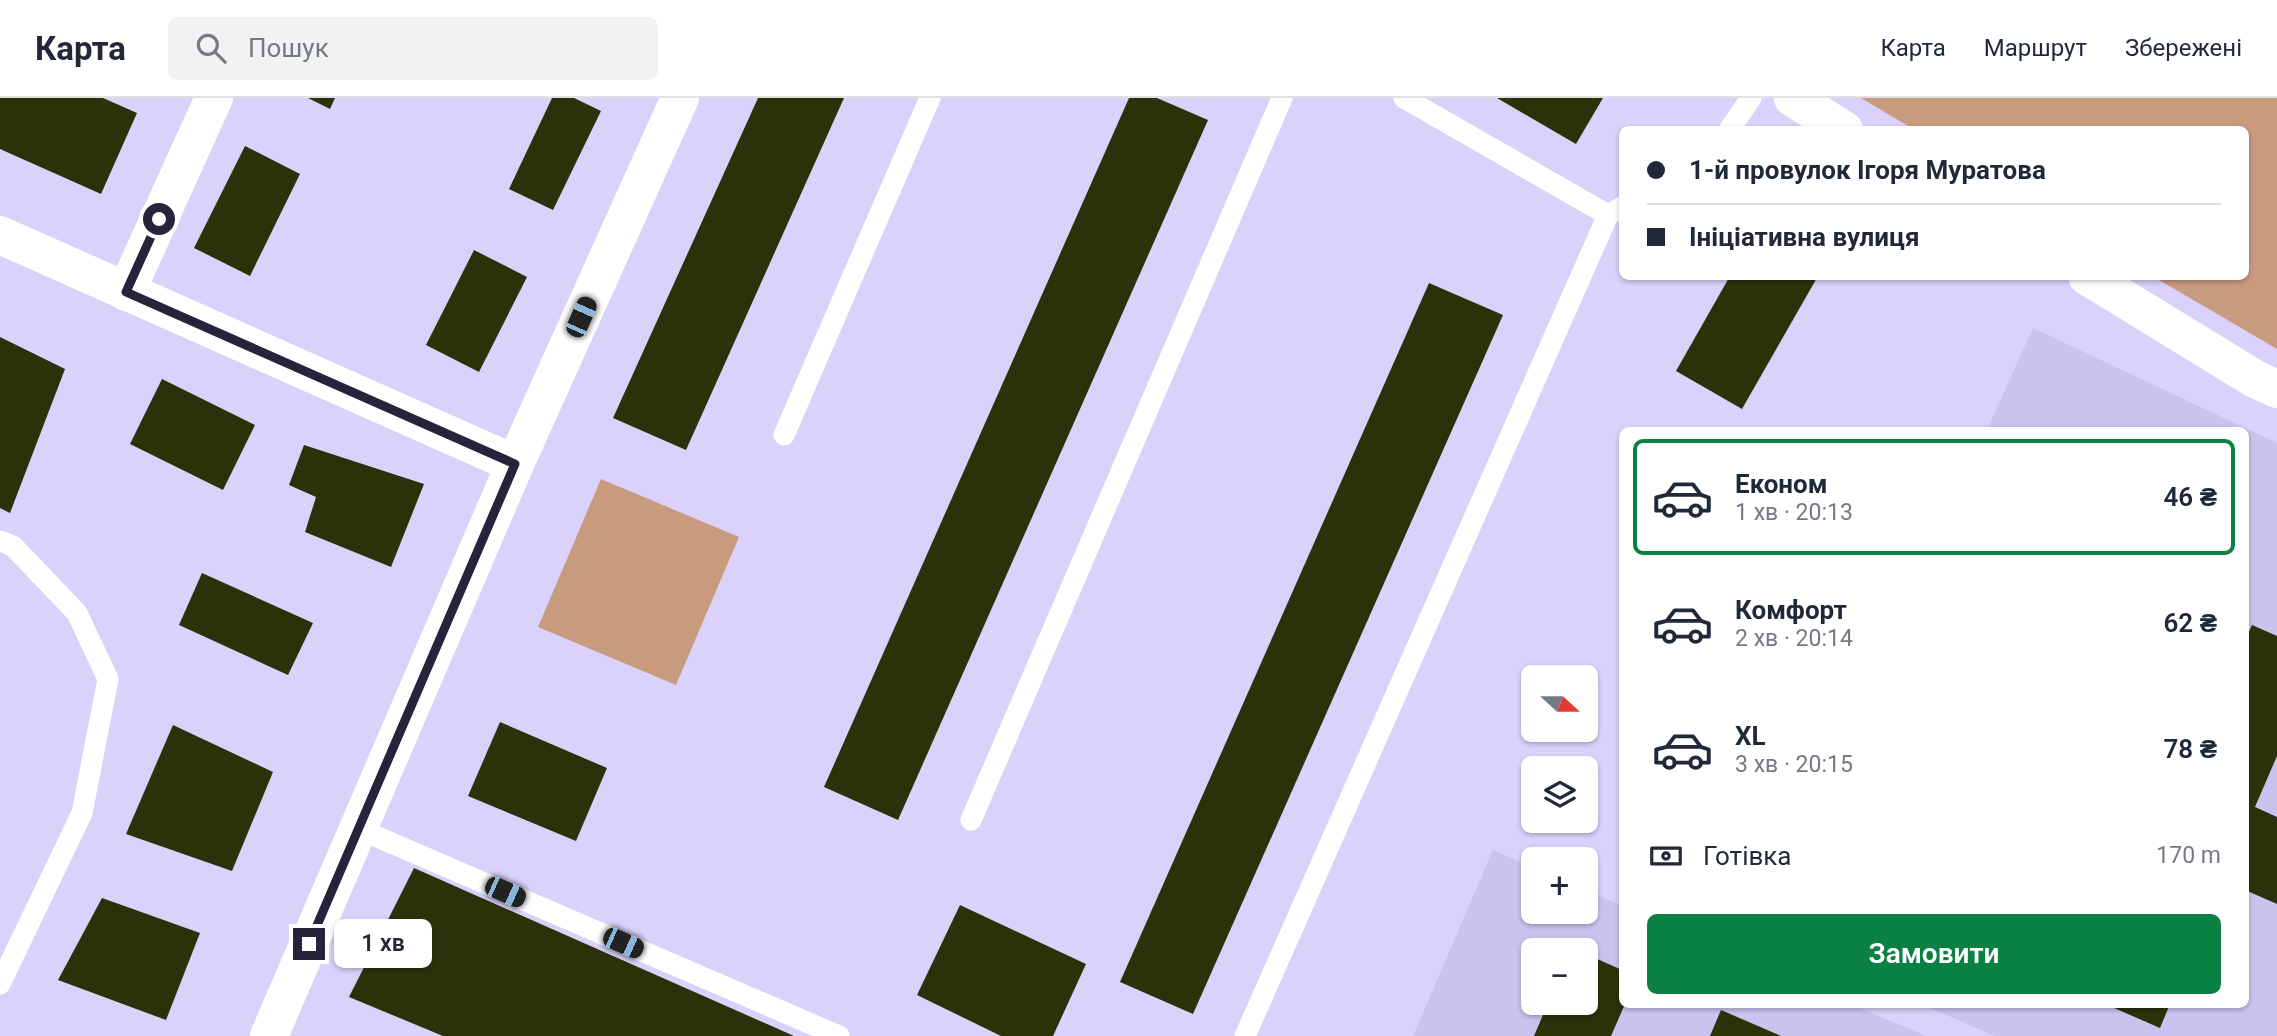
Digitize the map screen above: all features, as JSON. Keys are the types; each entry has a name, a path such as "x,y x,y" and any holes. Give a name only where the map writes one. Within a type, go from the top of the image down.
{"street":[{"path":"126,292 214,98"},
{"path":"269,1036 515,464 680,98"},
{"path":"1793,98 1838,126"},
{"path":"0,236 515,464"},
{"path":"2094,280 2255,379 2277,389"}],"lane":[{"path":"784,435 930,98"},
{"path":"971,820 1283,98"},
{"path":"1245,1036 1615,211 1404,98"},
{"path":"1732,126 1751,98"},
{"path":"0,541 13,546 77,613 108,678 82,813 0,984"},
{"path":"359,829 839,1036"}],"shaded area":[{"path":"1861,98 2277,98 2277,349 2159,280 2249,280 2249,126 1908,126"},
{"path":"2033,328 2243,427 1988,427"},
{"path":"2249,430 2277,443 2277,1036 1994,1036 1931,1008 2249,1008"},
{"path":"601,479 739,537 676,685 538,627"},
{"path":"1493,850 1521,863 1521,924 1598,924 1598,895 1619,905 1619,1008 1860,1008 1926,1036 1413,1036"}],"building":[{"path":"0,98 103,98 137,113 101,194 0,149"},
{"path":"308,98 335,98 330,109"},
{"path":"552,98 574,98 601,111 553,210 509,189"},
{"path":"758,98 844,98 686,450 613,418"},
{"path":"1129,98 1157,98 1208,120 898,820 824,787"},
{"path":"1497,98 1603,98 1576,144"},
{"path":"245,146 300,174 250,276 194,248"},
{"path":"474,250 527,277 479,372 426,345"},
{"path":"1728,280 1816,280 1742,409 1676,371"},
{"path":"1429,283 1503,315 1193,1014 1120,982"},
{"path":"0,337 65,369 10,513 0,508"},
{"path":"162,379 255,425 223,490 130,444"},
{"path":"304,445 424,484 391,567 305,532 316,497 289,485"},
{"path":"202,573 313,623 288,675 179,625"},
{"path":"2252,625 2277,636 2277,756 2255,807 2277,817 2277,904 2249,892 2249,632"},
{"path":"500,722 607,768 576,841 468,796"},
{"path":"173,725 273,772 232,871 126,834"},
{"path":"414,868 794,1036 443,1036 349,997"},
{"path":"102,898 200,933 166,1020 58,980"},
{"path":"960,905 1086,964 1053,1036 1001,1036 917,995"},
{"path":"1598,959 1619,969 1619,1008 1623,1008 1611,1036 1534,1036 1543,1015 1598,1015"},
{"path":"2114,1008 2168,1008 2160,1028"},
{"path":"1721,1010 1781,1036 1710,1036"}],"route":[{"path":"159,219 126,292 515,464 309,944"}]}
